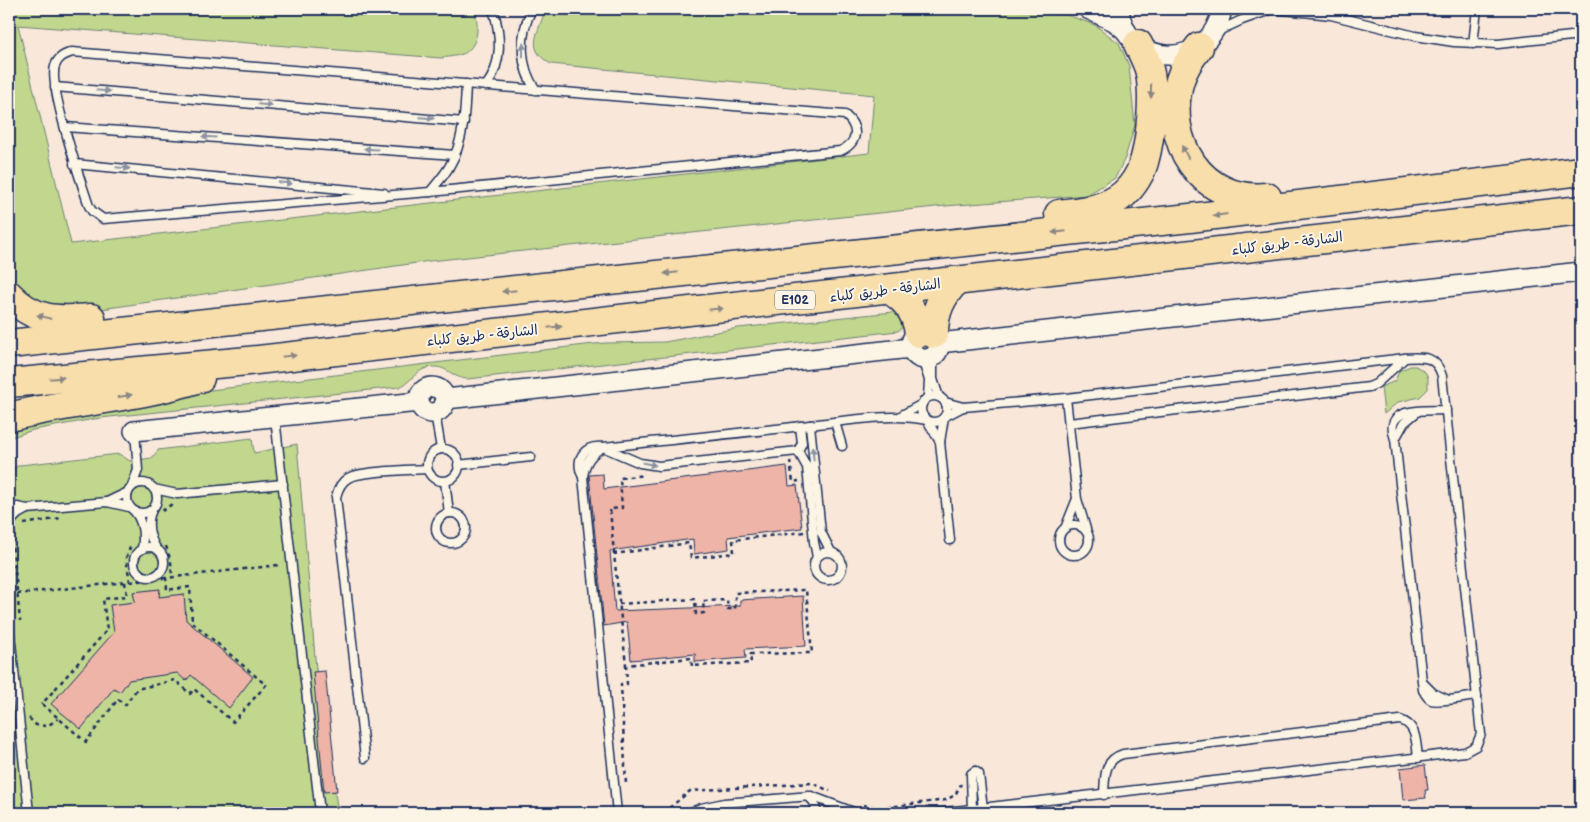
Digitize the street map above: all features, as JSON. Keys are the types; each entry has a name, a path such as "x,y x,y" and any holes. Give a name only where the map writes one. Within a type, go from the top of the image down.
{"highway":[{"path":"716,268 747,252 768,246 1092,210 1110,204 1125,193 1136,180 1144,163 1147,148 1151,84 1149,70 1132,38"},
{"path":"1206,40 1188,62 1180,79 1176,98 1178,132 1182,147 1200,175 1214,187 1231,194 1255,198 1581,164"},
{"path":"9,344 1190,218 1581,171"},
{"name":"الشارقة - طريق كلباء","path":"9,382 248,361 1573,214"},
{"path":"926,346 936,310 956,281"},
{"path":"888,290 904,299 910,307 926,346"},
{"path":"9,295 17,304 32,313 48,319 65,320 335,295 399,293 441,298"},
{"path":"9,417 163,388 248,361"}],"street":[{"path":"1088,9 1114,21 1132,38 1152,52 1168,55 1184,53 1206,40 1220,20 1222,9"},
{"path":"1120,9 1120,16 1132,38"},
{"path":"134,431 419,402 421,393 431,386 443,392 440,406 926,346 1581,272"}],"lane":[{"path":"486,86 495,72 500,48 496,17 493,9"},
{"path":"532,9 525,30 523,49 524,68 536,90"},
{"path":"1206,40 1242,20 1274,9 1317,13 1425,38 1473,44 1506,43 1581,35"},
{"path":"1473,44 1477,9"},
{"path":"72,52 486,86 846,115 852,121 856,130 854,140 849,147 840,151 430,192 103,219 92,212 74,164 54,87 54,69 64,54 72,52"},
{"path":"430,192 445,174 455,155 464,122 466,84"},
{"path":"54,87 464,122"},
{"path":"65,127 455,155"},
{"path":"74,164 404,194"},
{"path":"901,416 922,404 928,398 931,379 926,346"},
{"path":"617,813 583,477 584,467 589,459 603,447 901,416 936,422 963,407 1066,398 1405,358 1421,357 1435,362 1440,368 1446,410 1477,696 1481,734 1476,746 1465,752 1418,758 937,813"},
{"path":"1069,423 1369,387 1376,384 1405,358"},
{"path":"931,379 947,410 940,442 950,540"},
{"path":"928,398 942,399 963,407"},
{"path":"1066,398 1077,499 1089,534 1089,545 1081,554 1070,554 1064,552 1059,542 1062,530 1066,526 1077,499"},
{"path":"922,404 922,413 940,442"},
{"path":"440,406 441,449"},
{"path":"1446,410 1417,412 1404,423 1395,439 1423,683 1433,693 1446,699 1477,696"},
{"path":"275,417 320,813"},
{"path":"835,422 842,446"},
{"path":"798,451 807,467 817,557 815,562 816,572 823,579 833,579 841,572 842,567 839,558 830,552 821,532 810,425"},
{"path":"798,451 802,443 800,426"},
{"path":"134,431 138,470 129,490 127,502 140,521 143,538 142,549"},
{"path":"603,447 640,462 659,466 798,451"},
{"path":"441,449 451,452 458,460 458,465 455,475 445,481 434,478 427,469 431,454 441,449"},
{"path":"458,465 532,457"},
{"path":"365,758 336,497 337,491 344,481 355,475 427,469"},
{"path":"138,470 152,488 157,500 148,521 150,537 163,556 164,562 160,572 150,577 144,576 135,569 134,558 142,549 148,547 156,548"},
{"path":"445,481 449,514"},
{"path":"107,502 140,483 177,494 283,484"},
{"path":"9,509 107,502 144,513 154,510 177,494"},
{"path":"9,523 18,514 27,509"},
{"path":"1066,526 1079,524 1086,529"},
{"path":"817,557 823,553 830,552"},
{"path":"9,623 29,813"},
{"path":"1104,795 1108,764 1111,759 1122,754 1400,720 1413,729 1418,758"},
{"path":"972,810 972,774 976,771 979,774 983,809"},
{"path":"808,796 814,802 818,813"},
{"path":"689,813 724,803 815,796 856,813"}],"path":[{"path":"790,457 793,482 800,481"},
{"path":"626,788 621,684 627,684 626,665 610,509 622,508 620,478 648,474"},
{"path":"154,510 172,503"},
{"path":"20,623 12,540 16,528 24,524 69,516"},
{"path":"614,554 689,544 691,558 734,553 733,540 806,532"},
{"path":"130,582 126,558 132,543"},
{"path":"165,544 170,556 172,577"},
{"path":"17,594 279,565"},
{"path":"126,582 127,596 103,599 107,630 42,704 86,742 118,699 125,705 136,689 175,680 190,694 194,688 233,722 266,685 192,622 190,587 167,590 166,578"},
{"path":"619,604 695,599 696,614 704,613 703,601 727,600 728,609 736,609 735,593 806,590 812,653 750,654 751,663 692,666 691,658 626,665"},
{"path":"28,709 29,718 36,725 47,726 58,719"}],"green space":[{"path":"9,9 475,9 477,33 470,49 457,56 441,58 18,25 71,244 869,153 874,95 551,64 542,58 535,46 537,32 545,9 998,9 1067,15 1095,25 1119,43 1129,66 1135,125 1125,158 1115,178 1087,195 945,206 430,261 74,313 40,307 13,284 9,272"},
{"path":"897,312 904,326 898,331 468,379 438,367 432,367 420,371 399,387 100,418 33,430 9,438 9,418 44,410 585,345 665,342 738,328"},
{"path":"1410,366 1416,366 1426,373 1428,389 1420,397 1398,402 1384,414 1381,387 1395,381 1399,371"},
{"path":"252,438 254,453 297,444 316,669 338,813 9,813 9,470 20,465 119,454 130,461 152,458 158,450"}],"building":[{"path":"787,466 789,486 797,485 802,528 728,537 729,549 694,554 693,539 610,551 615,611 740,606 740,600 803,596 806,646 745,649 746,658 695,662 695,654 631,660 627,622 604,626 589,475 603,474 604,489"},
{"path":"160,589 159,597 184,594 186,620 253,677 229,708 191,675 186,681 177,673 129,680 120,692 114,688 81,729 51,704 114,632 110,605 135,602 133,592"},
{"path":"325,671 337,791 324,792 313,672"},
{"path":"1425,765 1428,790 1425,790 1426,798 1403,800 1400,768"}]}
